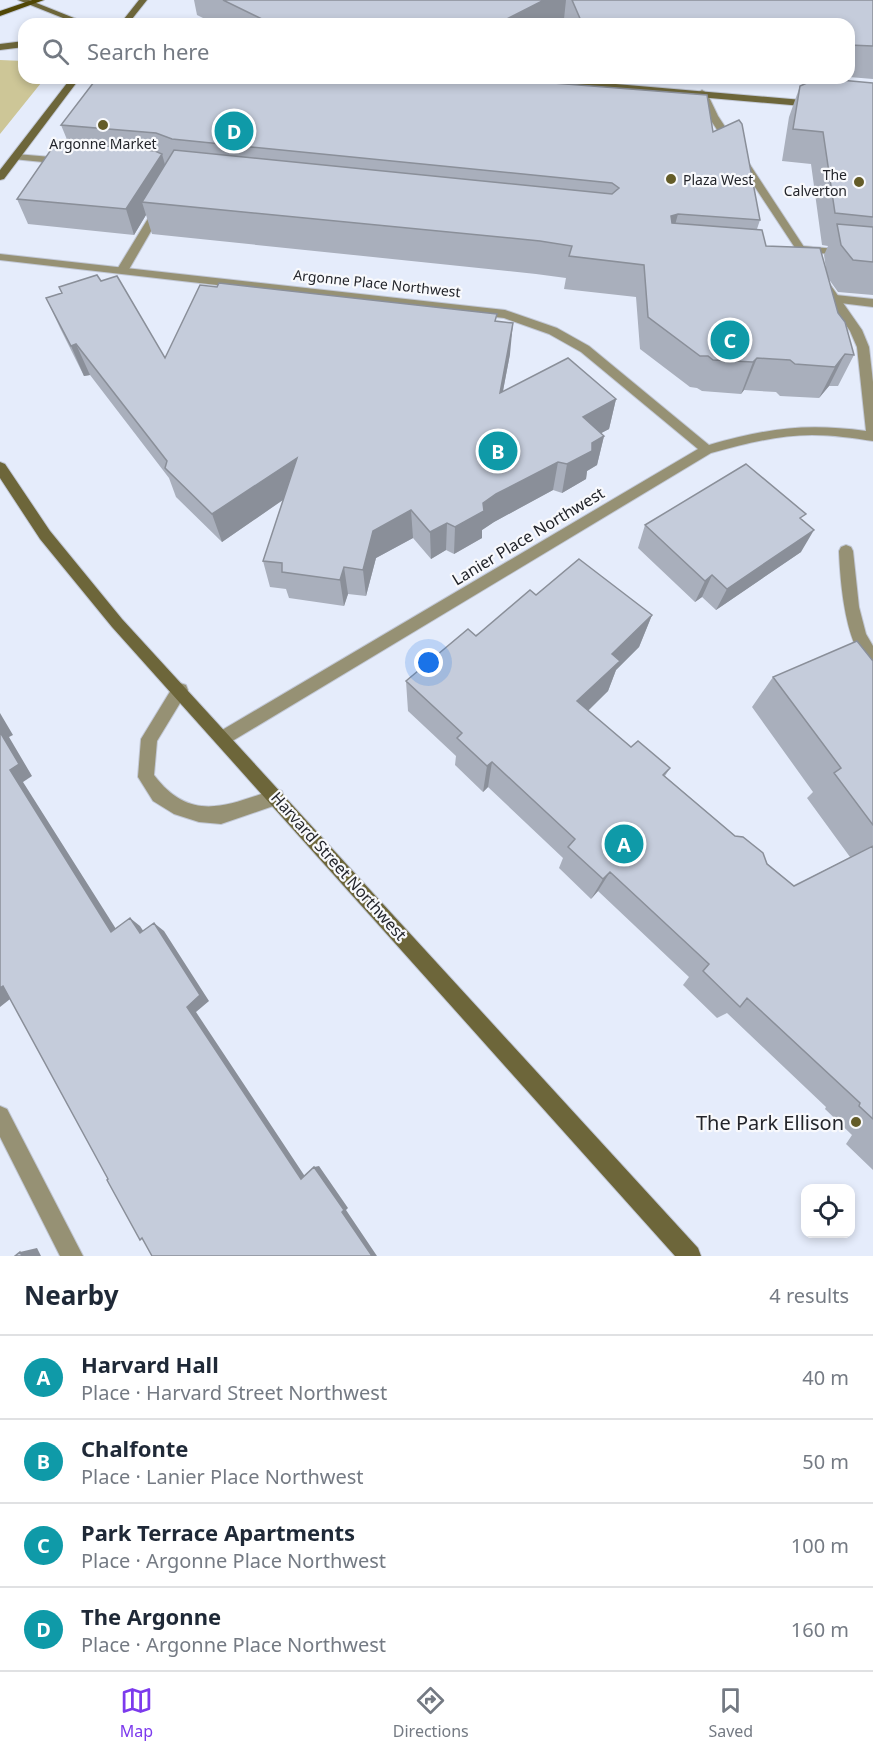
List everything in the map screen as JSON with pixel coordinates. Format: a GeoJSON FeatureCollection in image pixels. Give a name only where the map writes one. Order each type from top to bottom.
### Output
{"type":"FeatureCollection","features":[{"type":"Feature","properties":{"kind":"main road"},"geometry":{"type":"LineString","coordinates":[[0,14],[26,2],[40,0]]}},
{"type":"Feature","properties":{"kind":"street"},"geometry":{"type":"LineString","coordinates":[[129,18],[143,0]]}},
{"type":"Feature","properties":{"kind":"street"},"geometry":{"type":"LineString","coordinates":[[26,2],[69,18]]}},
{"type":"Feature","properties":{"kind":"street"},"geometry":{"type":"LineString","coordinates":[[0,41],[18,43]]}},
{"type":"Feature","properties":{"kind":"street"},"geometry":{"type":"LineString","coordinates":[[0,47],[18,45]]}},
{"type":"Feature","properties":{"kind":"street"},"geometry":{"type":"LineString","coordinates":[[0,177],[71,84]]}},
{"type":"Feature","properties":{"kind":"street"},"geometry":{"type":"LineString","coordinates":[[590,84],[830,105]]}},
{"type":"Feature","properties":{"kind":"street"},"geometry":{"type":"LineString","coordinates":[[702,93],[713,116],[807,261],[856,330],[863,347],[873,436]]}},
{"type":"Feature","properties":{"kind":"street"},"geometry":{"type":"LineString","coordinates":[[16,157],[80,163]]}},
{"type":"Feature","properties":{"kind":"street"},"geometry":{"type":"LineString","coordinates":[[122,271],[166,197]]}},
{"type":"Feature","properties":{"kind":"street"},"geometry":{"type":"LineString","coordinates":[[799,248],[873,255]]}},
{"type":"Feature","properties":{"kind":"street","name":"Argonne Place Northwest"},"geometry":{"type":"LineString","coordinates":[[0,258],[480,310],[530,321],[559,333],[585,349],[707,450]]}},
{"type":"Feature","properties":{"kind":"street"},"geometry":{"type":"LineString","coordinates":[[790,260],[807,261]]}},
{"type":"Feature","properties":{"kind":"street"},"geometry":{"type":"LineString","coordinates":[[836,299],[873,303]]}},
{"type":"Feature","properties":{"kind":"street","name":"Lanier Place Northwest"},"geometry":{"type":"LineString","coordinates":[[223,738],[707,450],[743,439],[786,432],[812,430],[873,436]]}},
{"type":"Feature","properties":{"kind":"street","name":"Harvard Street Northwest"},"geometry":{"type":"LineString","coordinates":[[0,467],[45,535],[117,623],[690,1256]]}},
{"type":"Feature","properties":{"kind":"street"},"geometry":{"type":"LineString","coordinates":[[846,551],[852,613],[867,651],[873,658]]}},
{"type":"Feature","properties":{"kind":"street"},"geometry":{"type":"LineString","coordinates":[[180,690],[149,738],[146,777],[159,795],[174,806],[199,814],[221,816],[276,797]]}},
{"type":"Feature","properties":{"kind":"street"},"geometry":{"type":"LineString","coordinates":[[0,1116],[72,1256]]}},
{"type":"Feature","properties":{"kind":"shaded area"},"geometry":{"type":"Polygon","coordinates":[[[0,60],[18,61],[18,84],[40,84],[0,134],[0,60]]]}},
{"type":"Feature","properties":{"kind":"building"},"geometry":{"type":"Polygon","coordinates":[[[223,0],[544,0],[509,18],[260,18],[223,0]]]}},
{"type":"Feature","properties":{"kind":"building"},"geometry":{"type":"Polygon","coordinates":[[[572,0],[873,0],[873,46],[855,45],[855,18],[580,18],[572,0]]]}},
{"type":"Feature","properties":{"kind":"building"},"geometry":{"type":"Polygon","coordinates":[[[855,81],[873,83],[873,217],[835,213],[823,132],[793,129],[800,86],[804,84],[855,84],[855,81]]]}},
{"type":"Feature","properties":{"kind":"building"},"geometry":{"type":"Polygon","coordinates":[[[92,84],[567,84],[707,95],[713,132],[739,120],[742,124],[760,220],[678,214],[671,216],[672,223],[762,230],[766,246],[820,248],[838,313],[845,322],[854,355],[845,354],[835,367],[795,364],[790,360],[757,358],[753,362],[713,360],[708,356],[700,356],[648,317],[644,265],[569,256],[572,246],[142,202],[174,150],[612,194],[619,188],[612,183],[172,139],[156,133],[61,125],[92,84]]]}},
{"type":"Feature","properties":{"kind":"building"},"geometry":{"type":"Polygon","coordinates":[[[57,141],[155,151],[162,154],[126,209],[17,199],[57,141]]]}},
{"type":"Feature","properties":{"kind":"building"},"geometry":{"type":"Polygon","coordinates":[[[837,224],[873,227],[873,262],[853,260],[841,245],[837,224]]]}},
{"type":"Feature","properties":{"kind":"building"},"geometry":{"type":"Polygon","coordinates":[[[97,275],[101,281],[117,276],[165,358],[200,285],[217,287],[219,283],[497,314],[495,321],[513,323],[500,393],[568,358],[616,399],[583,417],[604,436],[592,443],[592,451],[567,464],[558,462],[496,494],[483,503],[484,511],[455,527],[447,523],[430,532],[411,510],[373,531],[363,570],[344,567],[340,580],[282,572],[282,563],[263,561],[297,458],[212,514],[165,468],[167,461],[76,344],[71,346],[46,298],[62,293],[59,287],[97,275]]]}},
{"type":"Feature","properties":{"kind":"building"},"geometry":{"type":"Polygon","coordinates":[[[746,464],[806,514],[800,518],[814,530],[727,589],[712,575],[705,581],[645,525],[746,464]]]}},
{"type":"Feature","properties":{"kind":"building"},"geometry":{"type":"Polygon","coordinates":[[[579,559],[652,615],[612,654],[620,661],[577,701],[631,747],[638,741],[670,768],[663,775],[735,836],[743,837],[763,853],[767,864],[794,886],[873,846],[873,1119],[859,1106],[860,1103],[747,998],[740,1007],[703,971],[709,964],[610,872],[603,879],[568,847],[575,839],[492,762],[487,766],[457,738],[462,733],[406,681],[468,629],[476,636],[530,590],[536,595],[579,559]]]}},
{"type":"Feature","properties":{"kind":"building"},"geometry":{"type":"Polygon","coordinates":[[[857,641],[873,661],[873,825],[834,773],[841,768],[773,677],[857,641]]]}},
{"type":"Feature","properties":{"kind":"building"},"geometry":{"type":"Polygon","coordinates":[[[0,732],[19,764],[10,770],[111,932],[130,918],[140,933],[154,923],[200,995],[187,1007],[301,1179],[314,1167],[372,1256],[152,1256],[142,1238],[140,1240],[3,986],[0,988],[0,732]]]}},
{"type":"Feature","properties":{"kind":"place","name":"Argonne Market"},"geometry":{"type":"Point","coordinates":[103,125]}},
{"type":"Feature","properties":{"kind":"place","name":"The Argonne"},"geometry":{"type":"Point","coordinates":[234,131]}},
{"type":"Feature","properties":{"kind":"place","name":"Plaza West"},"geometry":{"type":"Point","coordinates":[671,179]}},
{"type":"Feature","properties":{"kind":"place","name":"The Calverton"},"geometry":{"type":"Point","coordinates":[859,182]}},
{"type":"Feature","properties":{"kind":"place","name":"Park Terrace Apartments"},"geometry":{"type":"Point","coordinates":[730,340]}},
{"type":"Feature","properties":{"kind":"place","name":"Chalfonte"},"geometry":{"type":"Point","coordinates":[498,451]}},
{"type":"Feature","properties":{"kind":"place","name":"Harvard Hall"},"geometry":{"type":"Point","coordinates":[624,844]}},
{"type":"Feature","properties":{"kind":"place","name":"The Park Ellison"},"geometry":{"type":"Point","coordinates":[856,1122]}}]}
